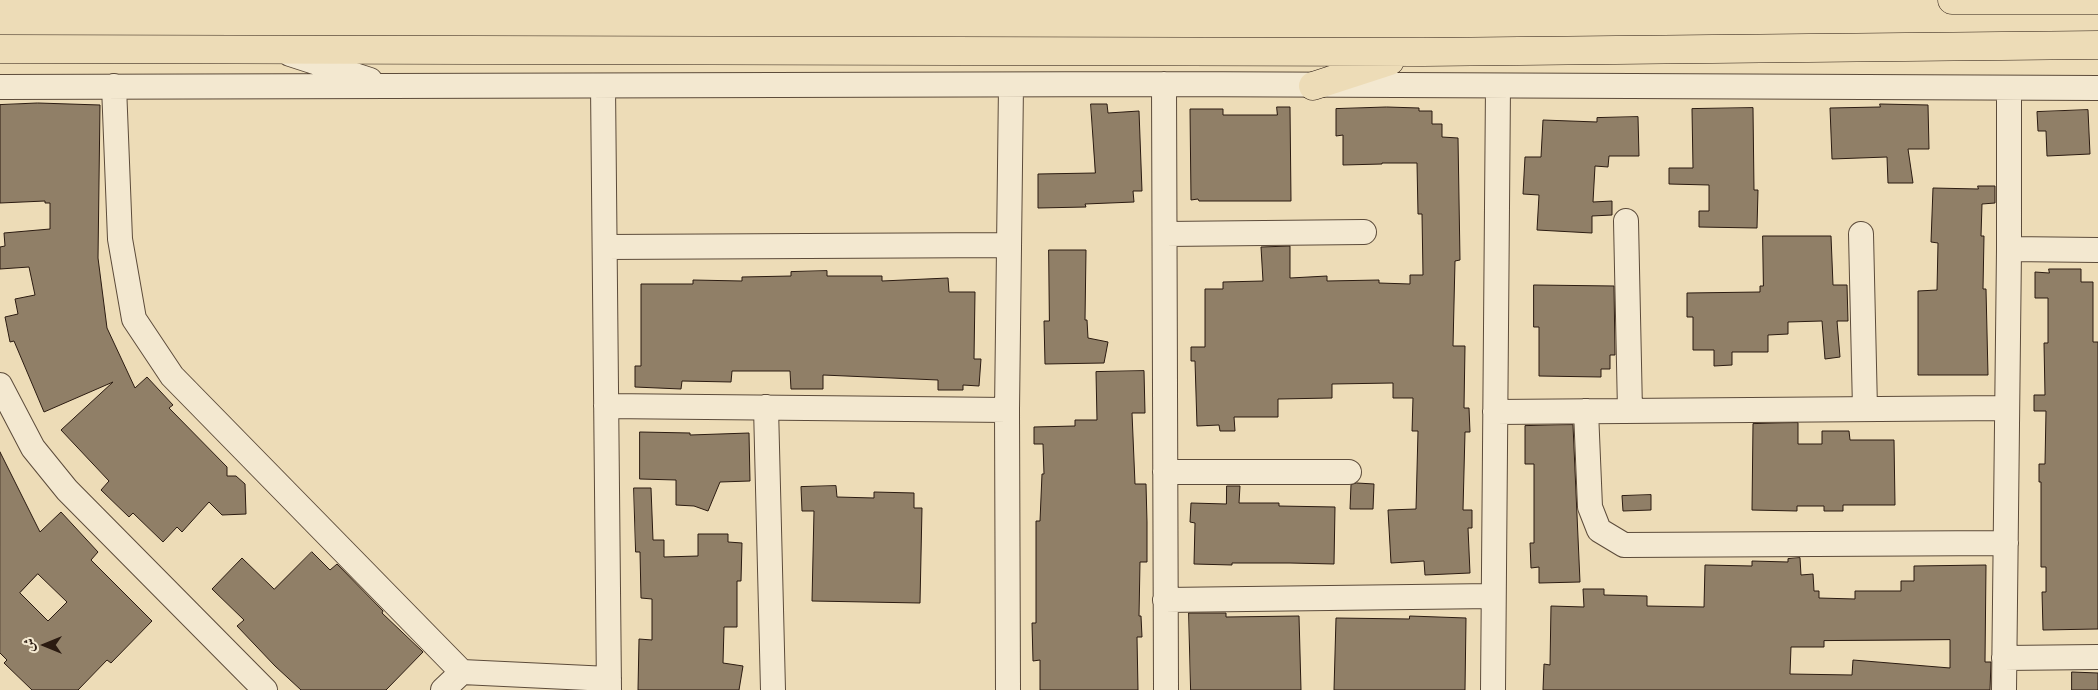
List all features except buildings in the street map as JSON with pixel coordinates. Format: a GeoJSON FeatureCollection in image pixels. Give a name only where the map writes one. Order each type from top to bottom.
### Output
{"type":"FeatureCollection","features":[{"type":"Feature","properties":{"kind":"main road"},"geometry":{"type":"LineString","coordinates":[[1952,0],[2098,0]]}},
{"type":"Feature","properties":{"kind":"main road"},"geometry":{"type":"LineString","coordinates":[[2053,45],[2098,59]]}},
{"type":"Feature","properties":{"kind":"main road"},"geometry":{"type":"LineString","coordinates":[[0,49],[1423,52],[2098,45]]}},
{"type":"Feature","properties":{"kind":"main road"},"geometry":{"type":"LineString","coordinates":[[1313,86],[1360,69],[1423,52]]}},
{"type":"Feature","properties":{"kind":"street"},"geometry":{"type":"LineString","coordinates":[[278,51],[388,86]]}},
{"type":"Feature","properties":{"kind":"street"},"geometry":{"type":"LineString","coordinates":[[1008,690],[1007,410],[1011,84]]}},
{"type":"Feature","properties":{"kind":"street"},"geometry":{"type":"LineString","coordinates":[[1164,84],[1166,690]]}},
{"type":"Feature","properties":{"kind":"street"},"geometry":{"type":"LineString","coordinates":[[0,87],[1164,84],[2098,88]]}},
{"type":"Feature","properties":{"kind":"street"},"geometry":{"type":"LineString","coordinates":[[114,86],[120,239],[134,319],[172,376],[462,672],[609,685],[603,86]]}},
{"type":"Feature","properties":{"kind":"street"},"geometry":{"type":"LineString","coordinates":[[1493,690],[1498,86]]}},
{"type":"Feature","properties":{"kind":"street"},"geometry":{"type":"LineString","coordinates":[[2004,690],[2008,408],[2009,88]]}},
{"type":"Feature","properties":{"kind":"street"},"geometry":{"type":"LineString","coordinates":[[1626,221],[1630,411]]}},
{"type":"Feature","properties":{"kind":"street"},"geometry":{"type":"LineString","coordinates":[[1164,234],[1364,232]]}},
{"type":"Feature","properties":{"kind":"street"},"geometry":{"type":"LineString","coordinates":[[1861,234],[1865,409]]}},
{"type":"Feature","properties":{"kind":"street"},"geometry":{"type":"LineString","coordinates":[[605,247],[1008,245]]}},
{"type":"Feature","properties":{"kind":"street"},"geometry":{"type":"LineString","coordinates":[[2009,249],[2098,250]]}},
{"type":"Feature","properties":{"kind":"street"},"geometry":{"type":"LineString","coordinates":[[0,385],[34,448],[67,490],[264,690]]}},
{"type":"Feature","properties":{"kind":"street"},"geometry":{"type":"LineString","coordinates":[[606,406],[1007,410]]}},
{"type":"Feature","properties":{"kind":"street"},"geometry":{"type":"LineString","coordinates":[[766,407],[773,690]]}},
{"type":"Feature","properties":{"kind":"street"},"geometry":{"type":"LineString","coordinates":[[1495,412],[2008,408]]}},
{"type":"Feature","properties":{"kind":"street"},"geometry":{"type":"LineString","coordinates":[[1586,411],[1590,506],[1599,530],[1624,545],[2006,543]]}},
{"type":"Feature","properties":{"kind":"street"},"geometry":{"type":"LineString","coordinates":[[1165,472],[1349,472]]}},
{"type":"Feature","properties":{"kind":"street"},"geometry":{"type":"LineString","coordinates":[[1165,600],[1494,596]]}},
{"type":"Feature","properties":{"kind":"street"},"geometry":{"type":"LineString","coordinates":[[2004,658],[2098,657]]}},
{"type":"Feature","properties":{"kind":"street"},"geometry":{"type":"LineString","coordinates":[[442,690],[462,672]]}}]}
